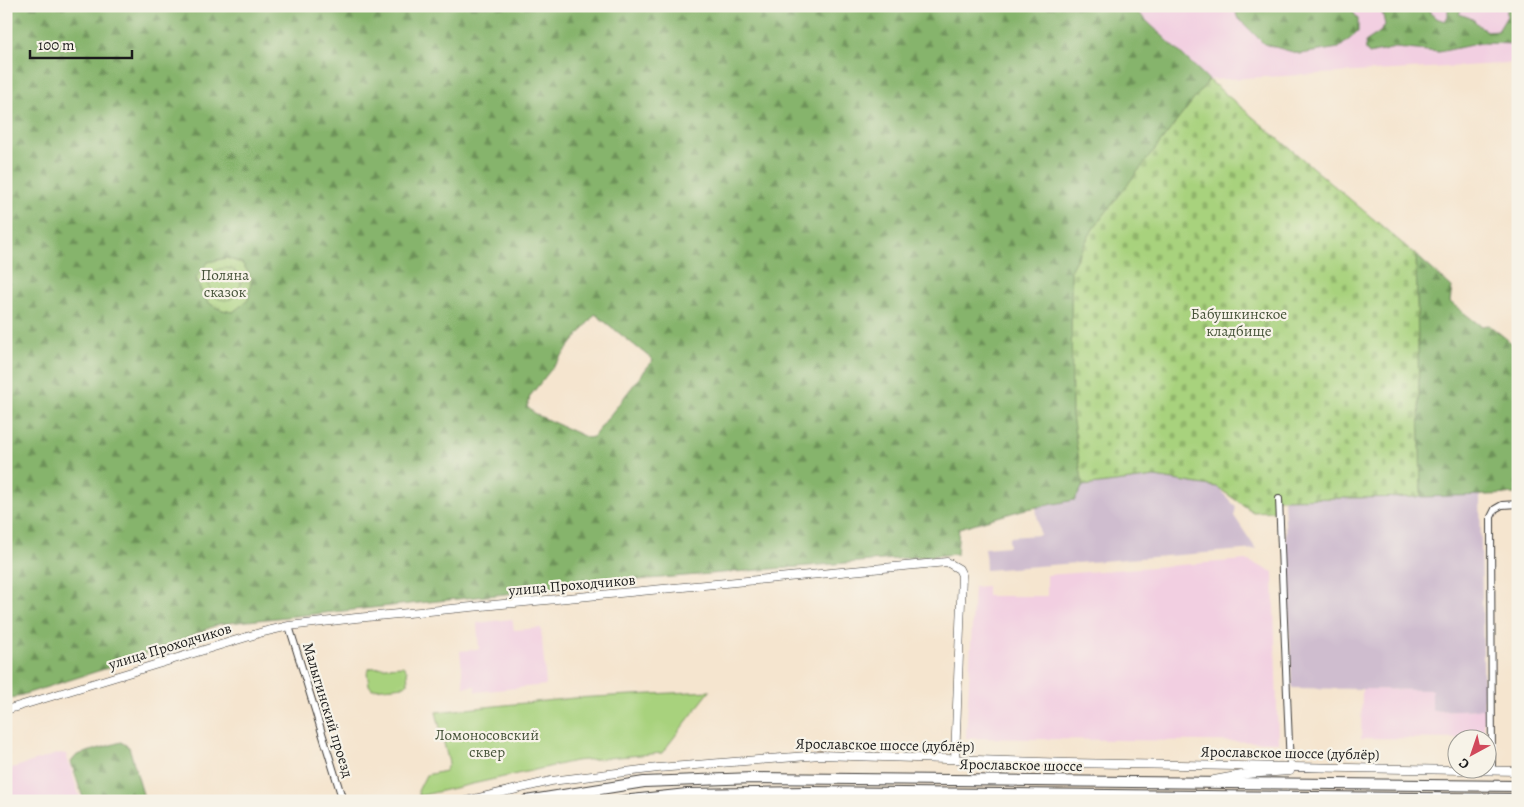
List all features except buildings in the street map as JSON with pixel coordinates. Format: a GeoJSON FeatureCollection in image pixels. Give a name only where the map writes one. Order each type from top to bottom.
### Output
{"type":"FeatureCollection","features":[{"type":"Feature","properties":{"kind":"main road","name":"Ярославское шоссе"},"geometry":{"type":"LineString","coordinates":[[526,801],[644,782],[754,778],[1518,786]]}},
{"type":"Feature","properties":{"kind":"main road","name":"Ярославское шоссе"},"geometry":{"type":"LineString","coordinates":[[622,801],[688,794],[808,792],[1518,799]]}},
{"type":"Feature","properties":{"kind":"street"},"geometry":{"type":"LineString","coordinates":[[1279,499],[1290,767]]}},
{"type":"Feature","properties":{"kind":"street"},"geometry":{"type":"LineString","coordinates":[[1492,730],[1491,517],[1495,509],[1502,505],[1518,504]]}},
{"type":"Feature","properties":{"kind":"street","name":"улица Проходчиков"},"geometry":{"type":"LineString","coordinates":[[6,710],[221,644],[289,626],[947,562],[959,569],[962,575],[955,758]]}},
{"type":"Feature","properties":{"kind":"street","name":"Малыгинский проезд"},"geometry":{"type":"LineString","coordinates":[[289,626],[343,801]]}},
{"type":"Feature","properties":{"kind":"street","name":"Ярославское шоссе (дублёр)"},"geometry":{"type":"LineString","coordinates":[[466,801],[551,781],[741,760],[820,755],[1446,769]]}},
{"type":"Feature","properties":{"kind":"street"},"geometry":{"type":"LineString","coordinates":[[1197,782],[1247,774],[1289,772],[1312,767]]}},
{"type":"Feature","properties":{"kind":"street","name":"Ярославское шоссе (дублёр)"},"geometry":{"type":"LineString","coordinates":[[1496,770],[1518,771]]}},
{"type":"Feature","properties":{"kind":"street"},"geometry":{"type":"LineString","coordinates":[[808,792],[858,801]]}},
{"type":"Feature","properties":{"kind":"street"},"geometry":{"type":"LineString","coordinates":[[1264,801],[1293,796]]}},
{"type":"Feature","properties":{"kind":"shaded area"},"geometry":{"type":"Polygon","coordinates":[[[1131,6],[1518,6],[1518,63],[1209,80],[1131,6]]]}},
{"type":"Feature","properties":{"kind":"shaded area"},"geometry":{"type":"Polygon","coordinates":[[[1155,477],[1217,487],[1236,507],[1234,516],[1256,549],[986,570],[985,548],[1009,546],[1009,537],[1040,535],[1036,507],[1075,500],[1083,486],[1155,477]]]}},
{"type":"Feature","properties":{"kind":"shaded area"},"geometry":{"type":"Polygon","coordinates":[[[1480,495],[1484,709],[1432,711],[1432,690],[1292,688],[1284,499],[1480,495]]]}},
{"type":"Feature","properties":{"kind":"shaded area"},"geometry":{"type":"Polygon","coordinates":[[[1246,560],[1273,572],[1278,742],[966,738],[974,587],[987,586],[987,596],[1047,596],[1047,575],[1246,560]]]}},
{"type":"Feature","properties":{"kind":"shaded area"},"geometry":{"type":"Polygon","coordinates":[[[512,619],[514,630],[541,628],[546,685],[476,692],[475,686],[464,687],[460,651],[479,649],[477,623],[512,619]]]}},
{"type":"Feature","properties":{"kind":"shaded area"},"geometry":{"type":"Polygon","coordinates":[[[1362,689],[1432,690],[1433,711],[1484,709],[1484,730],[1446,730],[1446,739],[1361,738],[1362,689]]]}},
{"type":"Feature","properties":{"kind":"shaded area"},"geometry":{"type":"Polygon","coordinates":[[[60,753],[66,754],[81,801],[6,801],[6,770],[60,753]]]}},
{"type":"Feature","properties":{"kind":"green space"},"geometry":{"type":"Polygon","coordinates":[[[6,6],[1131,6],[1209,80],[1093,229],[1071,269],[1072,415],[1083,486],[1075,500],[1022,510],[959,528],[957,554],[648,579],[219,624],[130,661],[6,700],[6,6]],[[226,258],[208,262],[196,278],[201,292],[208,302],[225,311],[233,312],[248,300],[252,278],[242,263],[226,258]],[[595,314],[530,396],[527,407],[537,415],[588,438],[593,437],[653,360],[595,314]]]}},
{"type":"Feature","properties":{"kind":"green space"},"geometry":{"type":"Polygon","coordinates":[[[1235,6],[1349,6],[1358,19],[1358,32],[1339,48],[1300,54],[1264,44],[1237,17],[1235,6]]]}},
{"type":"Feature","properties":{"kind":"green space"},"geometry":{"type":"Polygon","coordinates":[[[1381,6],[1429,6],[1430,13],[1436,18],[1445,21],[1448,16],[1448,6],[1463,6],[1459,14],[1474,20],[1484,30],[1498,31],[1507,16],[1507,6],[1518,6],[1518,44],[1481,43],[1439,52],[1395,48],[1369,54],[1366,50],[1365,42],[1380,32],[1385,25],[1381,6]]]}},
{"type":"Feature","properties":{"kind":"green space","name":"Бабушкинское кладбище"},"geometry":{"type":"Polygon","coordinates":[[[1209,80],[1416,255],[1421,497],[1275,499],[1274,511],[1253,512],[1217,487],[1155,477],[1083,486],[1072,415],[1071,269],[1093,229],[1209,80]]]}},
{"type":"Feature","properties":{"kind":"green space"},"geometry":{"type":"Polygon","coordinates":[[[1416,255],[1452,287],[1450,302],[1481,326],[1489,325],[1518,348],[1518,494],[1421,497],[1416,255]]]}},
{"type":"Feature","properties":{"kind":"green space"},"geometry":{"type":"Polygon","coordinates":[[[226,258],[242,263],[252,278],[249,300],[233,312],[225,311],[208,302],[201,291],[196,277],[208,262],[226,258]]]}},
{"type":"Feature","properties":{"kind":"green space","name":"Поляна сказок"},"geometry":{"type":"Polygon","coordinates":[[[225,268],[231,269],[236,273],[240,278],[240,290],[236,295],[231,299],[225,300],[219,299],[214,295],[210,290],[209,284],[210,278],[214,273],[219,269],[225,268]]]}},
{"type":"Feature","properties":{"kind":"green space"},"geometry":{"type":"Polygon","coordinates":[[[403,666],[407,670],[408,683],[405,686],[372,689],[369,685],[367,672],[370,668],[403,666]]]}},
{"type":"Feature","properties":{"kind":"green space","name":"Ломоносовский сквер"},"geometry":{"type":"Polygon","coordinates":[[[710,691],[662,753],[575,761],[419,796],[418,791],[426,775],[445,771],[449,763],[436,712],[574,698],[710,691]]]}},
{"type":"Feature","properties":{"kind":"green space"},"geometry":{"type":"Polygon","coordinates":[[[121,742],[129,747],[145,801],[84,801],[71,762],[77,755],[121,742]]]}}]}
